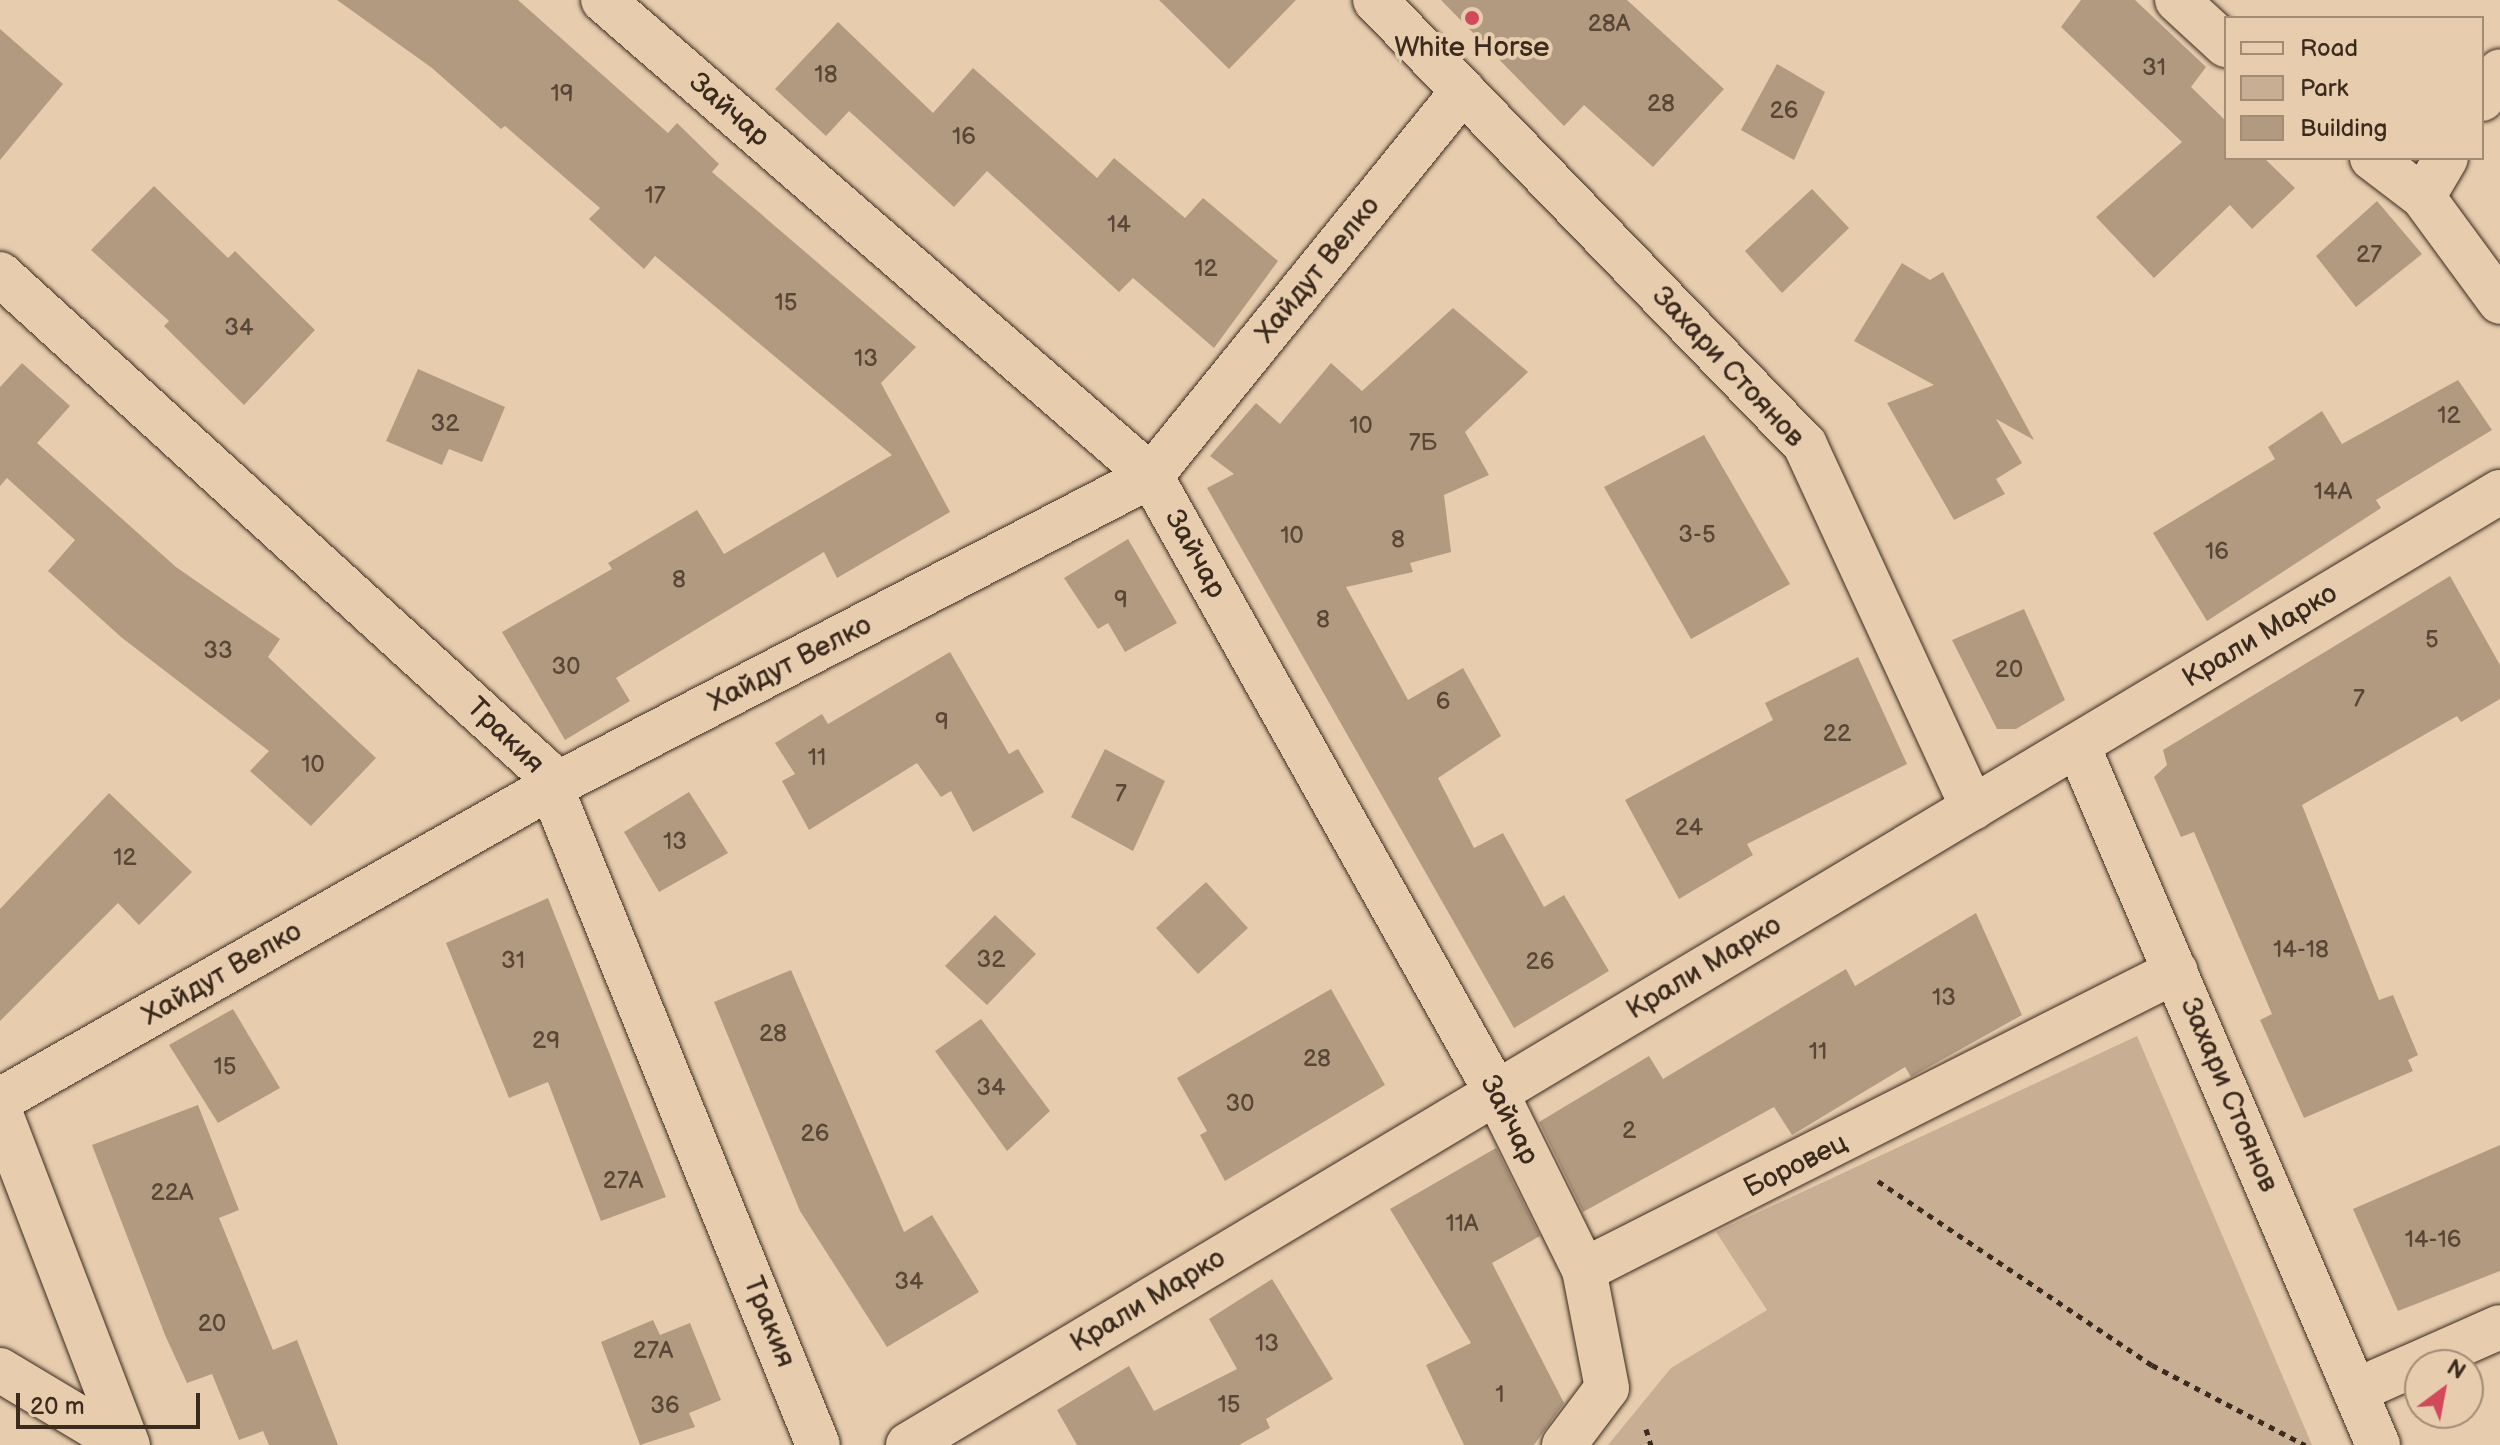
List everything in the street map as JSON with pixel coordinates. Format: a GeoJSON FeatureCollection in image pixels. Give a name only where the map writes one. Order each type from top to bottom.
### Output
{"type":"FeatureCollection","features":[{"type":"Feature","properties":{"kind":"street","name":"Зайчар"},"geometry":{"type":"LineString","coordinates":[[603,0],[1151,476],[1496,1092],[1584,1270]]}},
{"type":"Feature","properties":{"kind":"street","name":"Захари Стоянов"},"geometry":{"type":"LineString","coordinates":[[1375,0],[1805,445],[1973,808]]}},
{"type":"Feature","properties":{"kind":"street"},"geometry":{"type":"LineString","coordinates":[[2177,0],[2224,43]]}},
{"type":"Feature","properties":{"kind":"street"},"geometry":{"type":"LineString","coordinates":[[2484,96],[2500,71]]}},
{"type":"Feature","properties":{"kind":"street","name":"Хайдут Велко"},"geometry":{"type":"LineString","coordinates":[[0,1100],[553,786],[1151,476],[1463,91]]}},
{"type":"Feature","properties":{"kind":"street"},"geometry":{"type":"LineString","coordinates":[[2375,160],[2423,197],[2500,302]]}},
{"type":"Feature","properties":{"kind":"street"},"geometry":{"type":"LineString","coordinates":[[2423,197],[2445,160]]}},
{"type":"Feature","properties":{"kind":"street","name":"Тракия"},"geometry":{"type":"LineString","coordinates":[[0,274],[544,770],[818,1445]]}},
{"type":"Feature","properties":{"kind":"street","name":"Крали Марко"},"geometry":{"type":"LineString","coordinates":[[908,1445],[2500,492]]}},
{"type":"Feature","properties":{"kind":"street","name":"Захари Стоянов"},"geometry":{"type":"LineString","coordinates":[[2078,746],[2378,1445]]}},
{"type":"Feature","properties":{"kind":"street","name":"Боровец"},"geometry":{"type":"LineString","coordinates":[[1584,1270],[1843,1143],[2176,971]]}},
{"type":"Feature","properties":{"kind":"street"},"geometry":{"type":"LineString","coordinates":[[0,1112],[126,1445]]}},
{"type":"Feature","properties":{"kind":"street"},"geometry":{"type":"LineString","coordinates":[[1564,1445],[1607,1388],[1584,1270]]}},
{"type":"Feature","properties":{"kind":"street"},"geometry":{"type":"LineString","coordinates":[[2355,1391],[2500,1327]]}},
{"type":"Feature","properties":{"kind":"street"},"geometry":{"type":"LineString","coordinates":[[0,1370],[126,1445]]}},
{"type":"Feature","properties":{"kind":"path"},"geometry":{"type":"LineString","coordinates":[[1843,1143],[1856,1167],[2152,1365],[2305,1445]]}},
{"type":"Feature","properties":{"kind":"green space"},"geometry":{"type":"Polygon","coordinates":[[[2137,1036],[2312,1445],[1608,1445],[1671,1368],[1767,1310],[1716,1232],[2137,1036]]]}},
{"type":"Feature","properties":{"kind":"building"},"geometry":{"type":"Polygon","coordinates":[[[337,0],[518,0],[668,133],[677,123],[719,164],[712,172],[916,347],[881,383],[950,512],[837,578],[824,552],[616,678],[630,701],[565,740],[502,632],[612,569],[608,563],[697,510],[724,554],[892,455],[655,256],[644,269],[589,219],[600,208],[505,126],[501,129],[432,68],[337,0]]]}},
{"type":"Feature","properties":{"kind":"building"},"geometry":{"type":"Polygon","coordinates":[[[1159,0],[1296,0],[1229,69],[1159,0]]]}},
{"type":"Feature","properties":{"kind":"building"},"geometry":{"type":"Polygon","coordinates":[[[1441,0],[1627,0],[1724,89],[1653,167],[1584,105],[1564,126],[1441,0]]]}},
{"type":"Feature","properties":{"kind":"building"},"geometry":{"type":"Polygon","coordinates":[[[2081,0],[2135,0],[2206,67],[2191,87],[2224,119],[2224,160],[2266,160],[2295,188],[2252,229],[2230,205],[2154,278],[2096,217],[2182,142],[2061,27],[2081,0]]]}},
{"type":"Feature","properties":{"kind":"building"},"geometry":{"type":"Polygon","coordinates":[[[838,22],[933,113],[973,68],[1097,178],[1114,158],[1185,218],[1203,198],[1278,261],[1214,348],[1133,278],[1119,292],[987,171],[954,207],[849,111],[826,136],[775,89],[838,22]]]}},
{"type":"Feature","properties":{"kind":"building"},"geometry":{"type":"Polygon","coordinates":[[[0,29],[63,84],[0,160],[0,29]]]}},
{"type":"Feature","properties":{"kind":"building"},"geometry":{"type":"Polygon","coordinates":[[[1777,64],[1825,92],[1794,160],[1741,130],[1777,64]]]}},
{"type":"Feature","properties":{"kind":"building"},"geometry":{"type":"Polygon","coordinates":[[[154,186],[228,258],[235,251],[315,330],[244,405],[164,326],[169,321],[91,250],[154,186]]]}},
{"type":"Feature","properties":{"kind":"building"},"geometry":{"type":"Polygon","coordinates":[[[1812,189],[1849,228],[1782,293],[1745,251],[1812,189]]]}},
{"type":"Feature","properties":{"kind":"building"},"geometry":{"type":"Polygon","coordinates":[[[2377,201],[2422,254],[2356,307],[2316,256],[2377,201]]]}},
{"type":"Feature","properties":{"kind":"building"},"geometry":{"type":"Polygon","coordinates":[[[1902,263],[1930,280],[1943,272],[2034,440],[1996,419],[2022,463],[1996,479],[2005,494],[1954,520],[1887,403],[1934,385],[1854,341],[1902,263]]]}},
{"type":"Feature","properties":{"kind":"building"},"geometry":{"type":"Polygon","coordinates":[[[1453,308],[1528,372],[1465,432],[1489,475],[1444,495],[1451,552],[1410,563],[1413,572],[1346,587],[1408,700],[1463,668],[1501,736],[1438,778],[1474,848],[1503,833],[1544,907],[1564,895],[1609,971],[1514,1028],[1207,488],[1234,474],[1210,456],[1256,403],[1280,424],[1331,363],[1362,391],[1453,308]]]}},
{"type":"Feature","properties":{"kind":"building"},"geometry":{"type":"Polygon","coordinates":[[[22,363],[70,406],[37,443],[176,567],[280,639],[268,657],[376,758],[311,826],[250,771],[269,751],[121,637],[48,571],[75,540],[7,478],[0,486],[0,387],[22,363]]]}},
{"type":"Feature","properties":{"kind":"building"},"geometry":{"type":"Polygon","coordinates":[[[418,369],[505,407],[482,462],[449,449],[442,465],[386,441],[418,369]]]}},
{"type":"Feature","properties":{"kind":"building"},"geometry":{"type":"Polygon","coordinates":[[[2458,380],[2492,430],[2376,500],[2381,508],[2207,621],[2153,533],[2275,459],[2268,447],[2322,411],[2342,444],[2458,380]]]}},
{"type":"Feature","properties":{"kind":"building"},"geometry":{"type":"Polygon","coordinates":[[[1704,435],[1790,584],[1691,639],[1604,487],[1704,435]]]}},
{"type":"Feature","properties":{"kind":"building"},"geometry":{"type":"Polygon","coordinates":[[[1128,539],[1177,623],[1125,652],[1108,623],[1098,629],[1064,578],[1128,539]]]}},
{"type":"Feature","properties":{"kind":"building"},"geometry":{"type":"Polygon","coordinates":[[[2450,576],[2500,665],[2500,699],[2461,722],[2457,716],[2302,805],[2379,1000],[2393,995],[2418,1055],[2408,1060],[2413,1071],[2304,1118],[2260,1020],[2272,1014],[2194,832],[2181,837],[2154,777],[2167,765],[2163,750],[2450,576]]]}},
{"type":"Feature","properties":{"kind":"building"},"geometry":{"type":"Polygon","coordinates":[[[2024,609],[2065,700],[2016,729],[1997,729],[1952,640],[2024,609]]]}},
{"type":"Feature","properties":{"kind":"building"},"geometry":{"type":"Polygon","coordinates":[[[950,652],[1009,754],[1018,749],[1044,792],[973,832],[951,791],[941,797],[917,763],[809,830],[782,781],[795,774],[775,743],[822,714],[828,724],[950,652]]]}},
{"type":"Feature","properties":{"kind":"building"},"geometry":{"type":"Polygon","coordinates":[[[1858,657],[1907,764],[1747,844],[1753,855],[1679,899],[1625,800],[1773,720],[1765,703],[1858,657]]]}},
{"type":"Feature","properties":{"kind":"building"},"geometry":{"type":"Polygon","coordinates":[[[1105,749],[1165,781],[1133,851],[1071,817],[1105,749]]]}},
{"type":"Feature","properties":{"kind":"building"},"geometry":{"type":"Polygon","coordinates":[[[689,792],[728,853],[659,892],[624,832],[689,792]]]}},
{"type":"Feature","properties":{"kind":"building"},"geometry":{"type":"Polygon","coordinates":[[[109,793],[192,872],[139,925],[118,903],[0,1021],[0,909],[109,793]]]}},
{"type":"Feature","properties":{"kind":"building"},"geometry":{"type":"Polygon","coordinates":[[[1206,882],[1248,928],[1198,974],[1156,928],[1206,882]]]}},
{"type":"Feature","properties":{"kind":"building"},"geometry":{"type":"Polygon","coordinates":[[[548,898],[666,1197],[601,1221],[548,1082],[509,1098],[446,943],[548,898]]]}},
{"type":"Feature","properties":{"kind":"building"},"geometry":{"type":"Polygon","coordinates":[[[1976,913],[2022,1015],[1911,1077],[1905,1067],[1792,1135],[1774,1107],[1583,1212],[1539,1122],[1649,1056],[1663,1079],[1846,969],[1855,986],[1976,913]]]}},
{"type":"Feature","properties":{"kind":"building"},"geometry":{"type":"Polygon","coordinates":[[[995,915],[1036,954],[987,1005],[945,966],[995,915]]]}},
{"type":"Feature","properties":{"kind":"building"},"geometry":{"type":"Polygon","coordinates":[[[791,970],[904,1232],[932,1215],[979,1292],[887,1347],[800,1211],[714,1002],[791,970]]]}},
{"type":"Feature","properties":{"kind":"building"},"geometry":{"type":"Polygon","coordinates":[[[1331,989],[1385,1085],[1225,1181],[1200,1135],[1207,1131],[1177,1078],[1331,989]]]}},
{"type":"Feature","properties":{"kind":"building"},"geometry":{"type":"Polygon","coordinates":[[[233,1009],[280,1088],[218,1123],[169,1045],[233,1009]]]}},
{"type":"Feature","properties":{"kind":"building"},"geometry":{"type":"Polygon","coordinates":[[[981,1019],[1050,1111],[1007,1151],[935,1051],[981,1019]]]}},
{"type":"Feature","properties":{"kind":"building"},"geometry":{"type":"Polygon","coordinates":[[[198,1105],[239,1210],[219,1218],[273,1350],[297,1340],[338,1445],[269,1445],[263,1431],[239,1440],[212,1374],[187,1383],[165,1335],[92,1145],[198,1105]]]}},
{"type":"Feature","properties":{"kind":"building"},"geometry":{"type":"Polygon","coordinates":[[[2500,1145],[2500,1271],[2398,1311],[2353,1209],[2500,1145]]]}},
{"type":"Feature","properties":{"kind":"building"},"geometry":{"type":"Polygon","coordinates":[[[1496,1148],[1540,1236],[1492,1263],[1564,1403],[1534,1445],[1464,1445],[1426,1365],[1471,1343],[1390,1209],[1496,1148]]]}},
{"type":"Feature","properties":{"kind":"building"},"geometry":{"type":"Polygon","coordinates":[[[1272,1279],[1333,1379],[1266,1419],[1270,1428],[1239,1445],[1077,1445],[1057,1410],[1129,1366],[1154,1411],[1237,1369],[1209,1319],[1272,1279]]]}},
{"type":"Feature","properties":{"kind":"building"},"geometry":{"type":"Polygon","coordinates":[[[653,1320],[660,1335],[690,1323],[721,1400],[689,1413],[695,1427],[640,1445],[601,1342],[653,1320]]]}},
{"type":"Feature","properties":{"kind":"place","name":"White Horse"},"geometry":{"type":"Point","coordinates":[1472,18]}}]}
